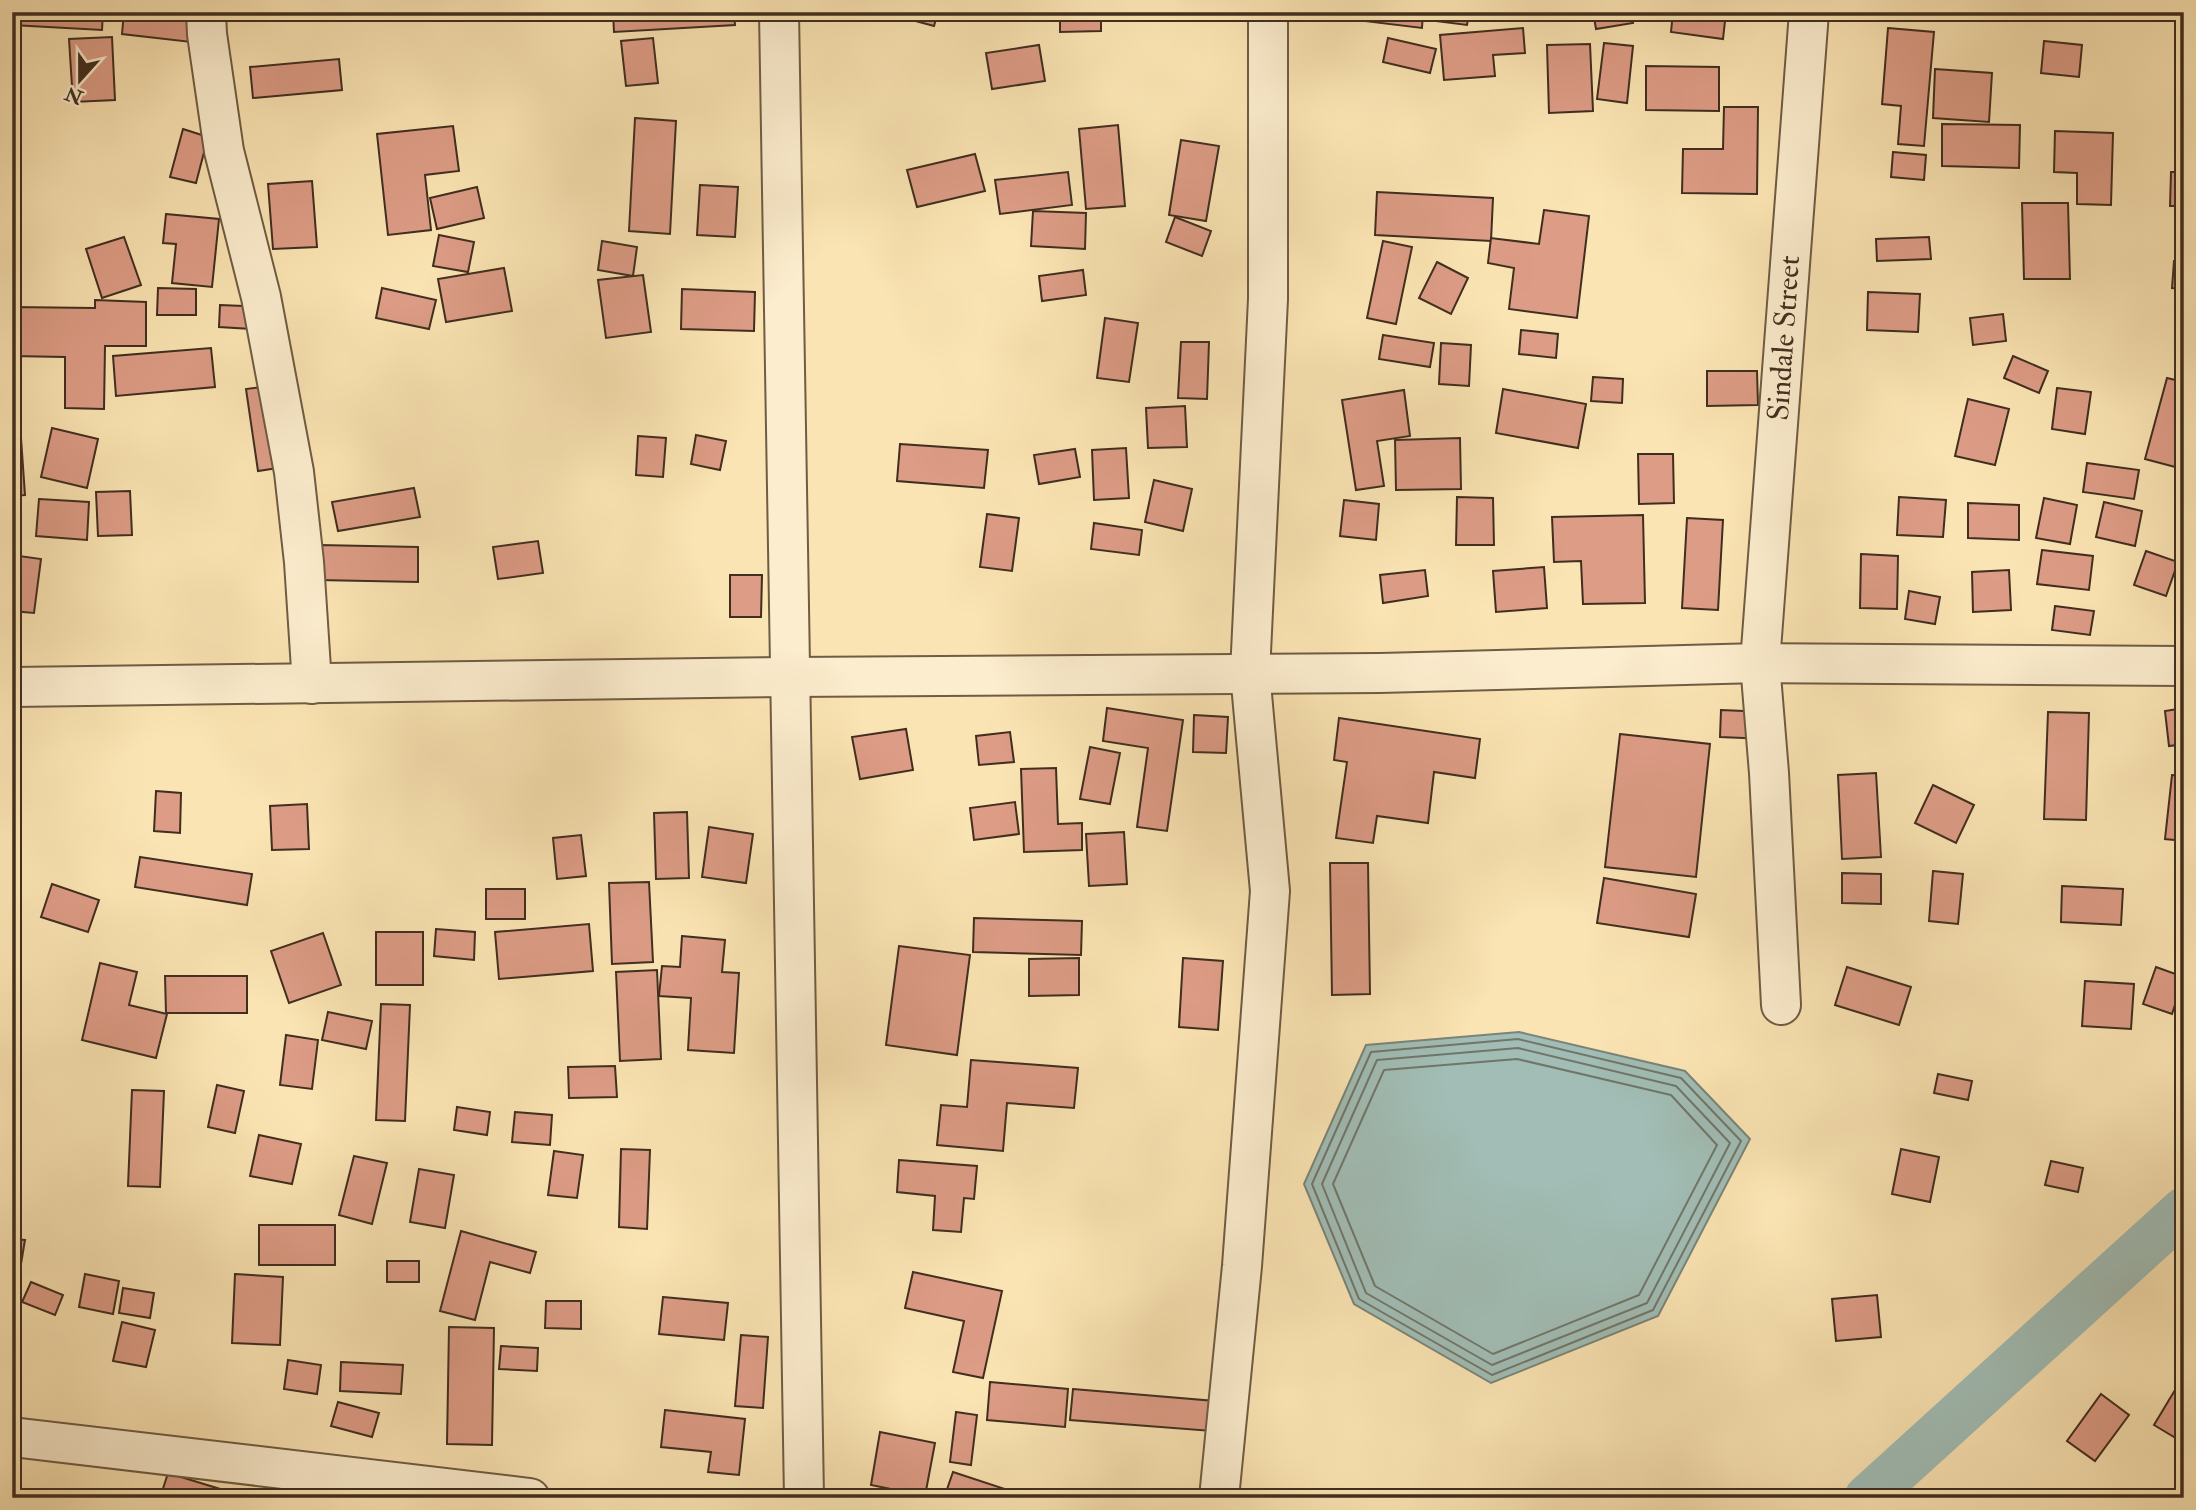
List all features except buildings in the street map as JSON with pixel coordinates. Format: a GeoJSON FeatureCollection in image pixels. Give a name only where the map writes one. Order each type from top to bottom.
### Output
{"type":"FeatureCollection","features":[{"type":"Feature","properties":{"kind":"street"},"geometry":{"type":"LineString","coordinates":[[206,12],[206,34],[224,151],[261,297],[294,472],[304,562],[312,684]]}},
{"type":"Feature","properties":{"kind":"street"},"geometry":{"type":"LineString","coordinates":[[779,12],[804,1498]]}},
{"type":"Feature","properties":{"kind":"street"},"geometry":{"type":"LineString","coordinates":[[1219,1498],[1242,1266],[1270,891],[1250,673],[1268,299],[1268,12]]}},
{"type":"Feature","properties":{"kind":"street","name":"Sindale Street"},"geometry":{"type":"LineString","coordinates":[[1781,1005],[1769,774],[1760,663],[1809,12]]}},
{"type":"Feature","properties":{"kind":"street"},"geometry":{"type":"LineString","coordinates":[[12,687],[1380,673],[1760,663],[2184,666]]}},
{"type":"Feature","properties":{"kind":"street"},"geometry":{"type":"LineString","coordinates":[[12,1437],[530,1498]]}},
{"type":"Feature","properties":{"kind":"water"},"geometry":{"type":"Polygon","coordinates":[[[1519,1032],[1685,1071],[1750,1139],[1658,1316],[1491,1383],[1354,1304],[1304,1184],[1366,1045],[1519,1032]]]}},
{"type":"Feature","properties":{"kind":"waterway"},"geometry":{"type":"LineString","coordinates":[[1867,1498],[2184,1210]]}}]}
